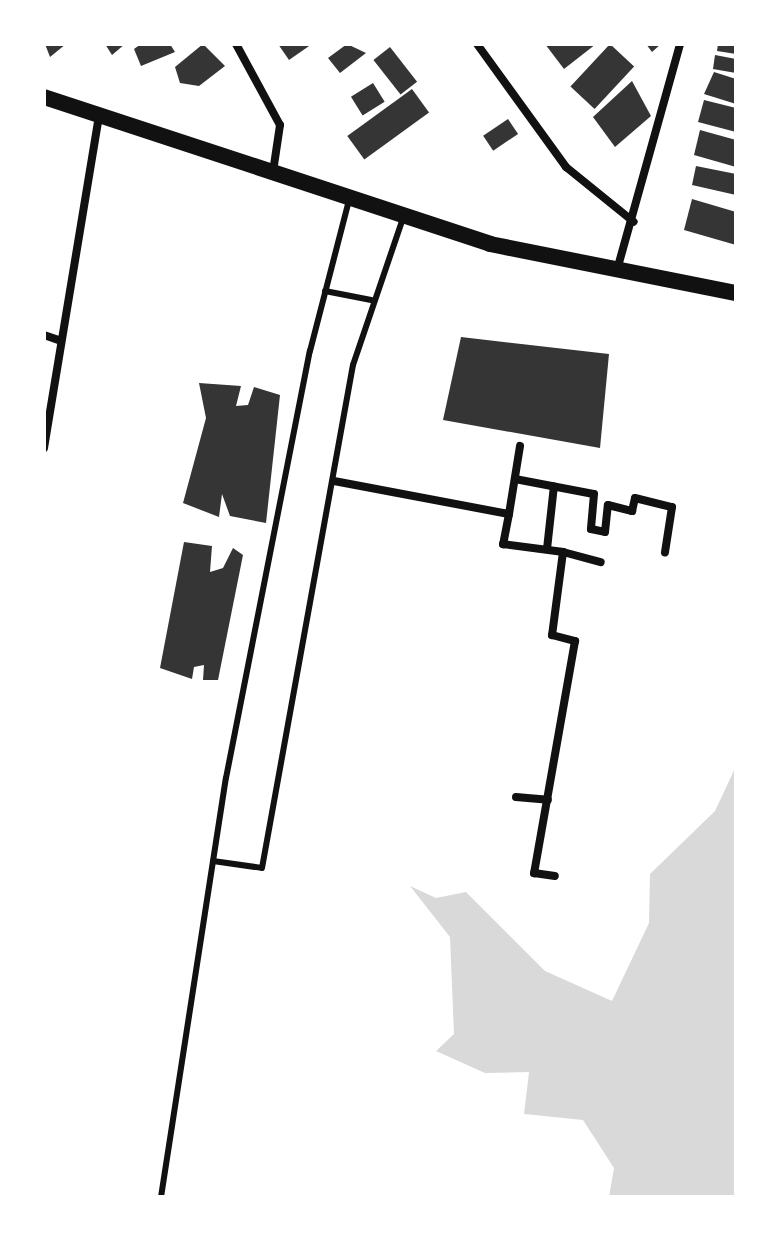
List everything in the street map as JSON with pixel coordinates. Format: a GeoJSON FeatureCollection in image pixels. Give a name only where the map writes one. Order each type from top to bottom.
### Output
{"type":"FeatureCollection","features":[{"type":"Feature","properties":{"kind":"main road"},"geometry":{"type":"LineString","coordinates":[[44,97],[403,217],[616,272],[728,292]]}},
{"type":"Feature","properties":{"kind":"street"},"geometry":{"type":"LineString","coordinates":[[236,44],[280,125],[273,172]]}},
{"type":"Feature","properties":{"kind":"street"},"geometry":{"type":"LineString","coordinates":[[477,44],[566,167],[634,222]]}},
{"type":"Feature","properties":{"kind":"street"},"geometry":{"type":"LineString","coordinates":[[616,272],[634,222],[680,44]]}},
{"type":"Feature","properties":{"kind":"street"},"geometry":{"type":"LineString","coordinates":[[44,448],[99,117]]}},
{"type":"Feature","properties":{"kind":"street"},"geometry":{"type":"LineString","coordinates":[[44,335],[61,341]]}},
{"type":"Feature","properties":{"kind":"street"},"geometry":{"type":"LineString","coordinates":[[520,446],[503,544],[547,549],[601,562]]}},
{"type":"Feature","properties":{"kind":"street"},"geometry":{"type":"LineString","coordinates":[[515,479],[594,494],[591,529],[605,532],[608,505],[632,511],[635,498],[672,507],[665,552]]}},
{"type":"Feature","properties":{"kind":"street"},"geometry":{"type":"LineString","coordinates":[[334,481],[509,514]]}},
{"type":"Feature","properties":{"kind":"street"},"geometry":{"type":"LineString","coordinates":[[547,549],[554,486]]}},
{"type":"Feature","properties":{"kind":"street"},"geometry":{"type":"LineString","coordinates":[[555,876],[534,873],[575,641],[552,635],[563,552]]}},
{"type":"Feature","properties":{"kind":"street"},"geometry":{"type":"LineString","coordinates":[[516,797],[548,800]]}},
{"type":"Feature","properties":{"kind":"lane"},"geometry":{"type":"LineString","coordinates":[[161,1197],[213,861],[325,291],[349,200]]}},
{"type":"Feature","properties":{"kind":"lane"},"geometry":{"type":"LineString","coordinates":[[213,861],[262,868],[371,300],[403,217]]}},
{"type":"Feature","properties":{"kind":"lane"},"geometry":{"type":"LineString","coordinates":[[325,291],[371,300]]}},
{"type":"Feature","properties":{"kind":"shaded area"},"geometry":{"type":"Polygon","coordinates":[[[736,766],[736,1197],[609,1197],[614,1168],[583,1120],[524,1114],[529,1072],[485,1073],[436,1051],[454,1034],[450,937],[410,886],[436,898],[466,892],[545,971],[612,1001],[649,923],[650,874],[715,811],[736,766]]]}},
{"type":"Feature","properties":{"kind":"building"},"geometry":{"type":"Polygon","coordinates":[[[45,44],[66,44],[50,57],[45,44]]]}},
{"type":"Feature","properties":{"kind":"building"},"geometry":{"type":"Polygon","coordinates":[[[105,44],[125,44],[112,55],[105,44]]]}},
{"type":"Feature","properties":{"kind":"building"},"geometry":{"type":"Polygon","coordinates":[[[141,44],[170,44],[175,52],[141,66],[134,49],[141,44]]]}},
{"type":"Feature","properties":{"kind":"building"},"geometry":{"type":"Polygon","coordinates":[[[203,44],[225,66],[199,86],[180,83],[175,67],[203,44]]]}},
{"type":"Feature","properties":{"kind":"building"},"geometry":{"type":"Polygon","coordinates":[[[278,44],[312,44],[289,60],[278,44]]]}},
{"type":"Feature","properties":{"kind":"building"},"geometry":{"type":"Polygon","coordinates":[[[347,44],[366,53],[340,73],[328,58],[347,44]]]}},
{"type":"Feature","properties":{"kind":"building"},"geometry":{"type":"Polygon","coordinates":[[[545,44],[596,44],[564,69],[545,44]]]}},
{"type":"Feature","properties":{"kind":"building"},"geometry":{"type":"Polygon","coordinates":[[[610,44],[634,67],[595,109],[570,86],[610,44]]]}},
{"type":"Feature","properties":{"kind":"building"},"geometry":{"type":"Polygon","coordinates":[[[646,44],[661,44],[652,52],[646,44]]]}},
{"type":"Feature","properties":{"kind":"building"},"geometry":{"type":"Polygon","coordinates":[[[718,44],[736,44],[736,54],[717,51],[718,44]]]}},
{"type":"Feature","properties":{"kind":"building"},"geometry":{"type":"Polygon","coordinates":[[[390,47],[417,82],[401,95],[373,60],[390,47]]]}},
{"type":"Feature","properties":{"kind":"building"},"geometry":{"type":"Polygon","coordinates":[[[715,55],[736,59],[736,73],[713,69],[715,55]]]}},
{"type":"Feature","properties":{"kind":"building"},"geometry":{"type":"Polygon","coordinates":[[[714,72],[736,79],[736,104],[704,94],[714,72]]]}},
{"type":"Feature","properties":{"kind":"building"},"geometry":{"type":"Polygon","coordinates":[[[632,81],[651,116],[615,147],[593,117],[632,81]]]}},
{"type":"Feature","properties":{"kind":"building"},"geometry":{"type":"Polygon","coordinates":[[[373,83],[385,102],[363,115],[351,97],[373,83]]]}},
{"type":"Feature","properties":{"kind":"building"},"geometry":{"type":"Polygon","coordinates":[[[412,89],[429,112],[364,159],[347,136],[412,89]]]}},
{"type":"Feature","properties":{"kind":"building"},"geometry":{"type":"Polygon","coordinates":[[[704,100],[736,108],[736,132],[698,122],[704,100]]]}},
{"type":"Feature","properties":{"kind":"building"},"geometry":{"type":"Polygon","coordinates":[[[508,119],[518,134],[493,151],[483,136],[508,119]]]}},
{"type":"Feature","properties":{"kind":"building"},"geometry":{"type":"Polygon","coordinates":[[[700,130],[736,140],[736,167],[694,155],[700,130]]]}},
{"type":"Feature","properties":{"kind":"building"},"geometry":{"type":"Polygon","coordinates":[[[696,166],[736,174],[736,195],[692,185],[696,166]]]}},
{"type":"Feature","properties":{"kind":"building"},"geometry":{"type":"Polygon","coordinates":[[[692,199],[736,212],[736,245],[684,230],[692,199]]]}},
{"type":"Feature","properties":{"kind":"building"},"geometry":{"type":"Polygon","coordinates":[[[461,337],[609,354],[600,448],[443,420],[461,337]]]}},
{"type":"Feature","properties":{"kind":"building"},"geometry":{"type":"Polygon","coordinates":[[[199,383],[241,386],[236,406],[248,405],[254,387],[280,395],[266,523],[230,516],[222,494],[219,517],[183,503],[206,418],[199,383]]]}},
{"type":"Feature","properties":{"kind":"building"},"geometry":{"type":"Polygon","coordinates":[[[184,542],[212,546],[210,572],[223,568],[233,548],[243,555],[218,680],[203,680],[204,665],[194,667],[192,679],[160,668],[184,542]]]}}]}
